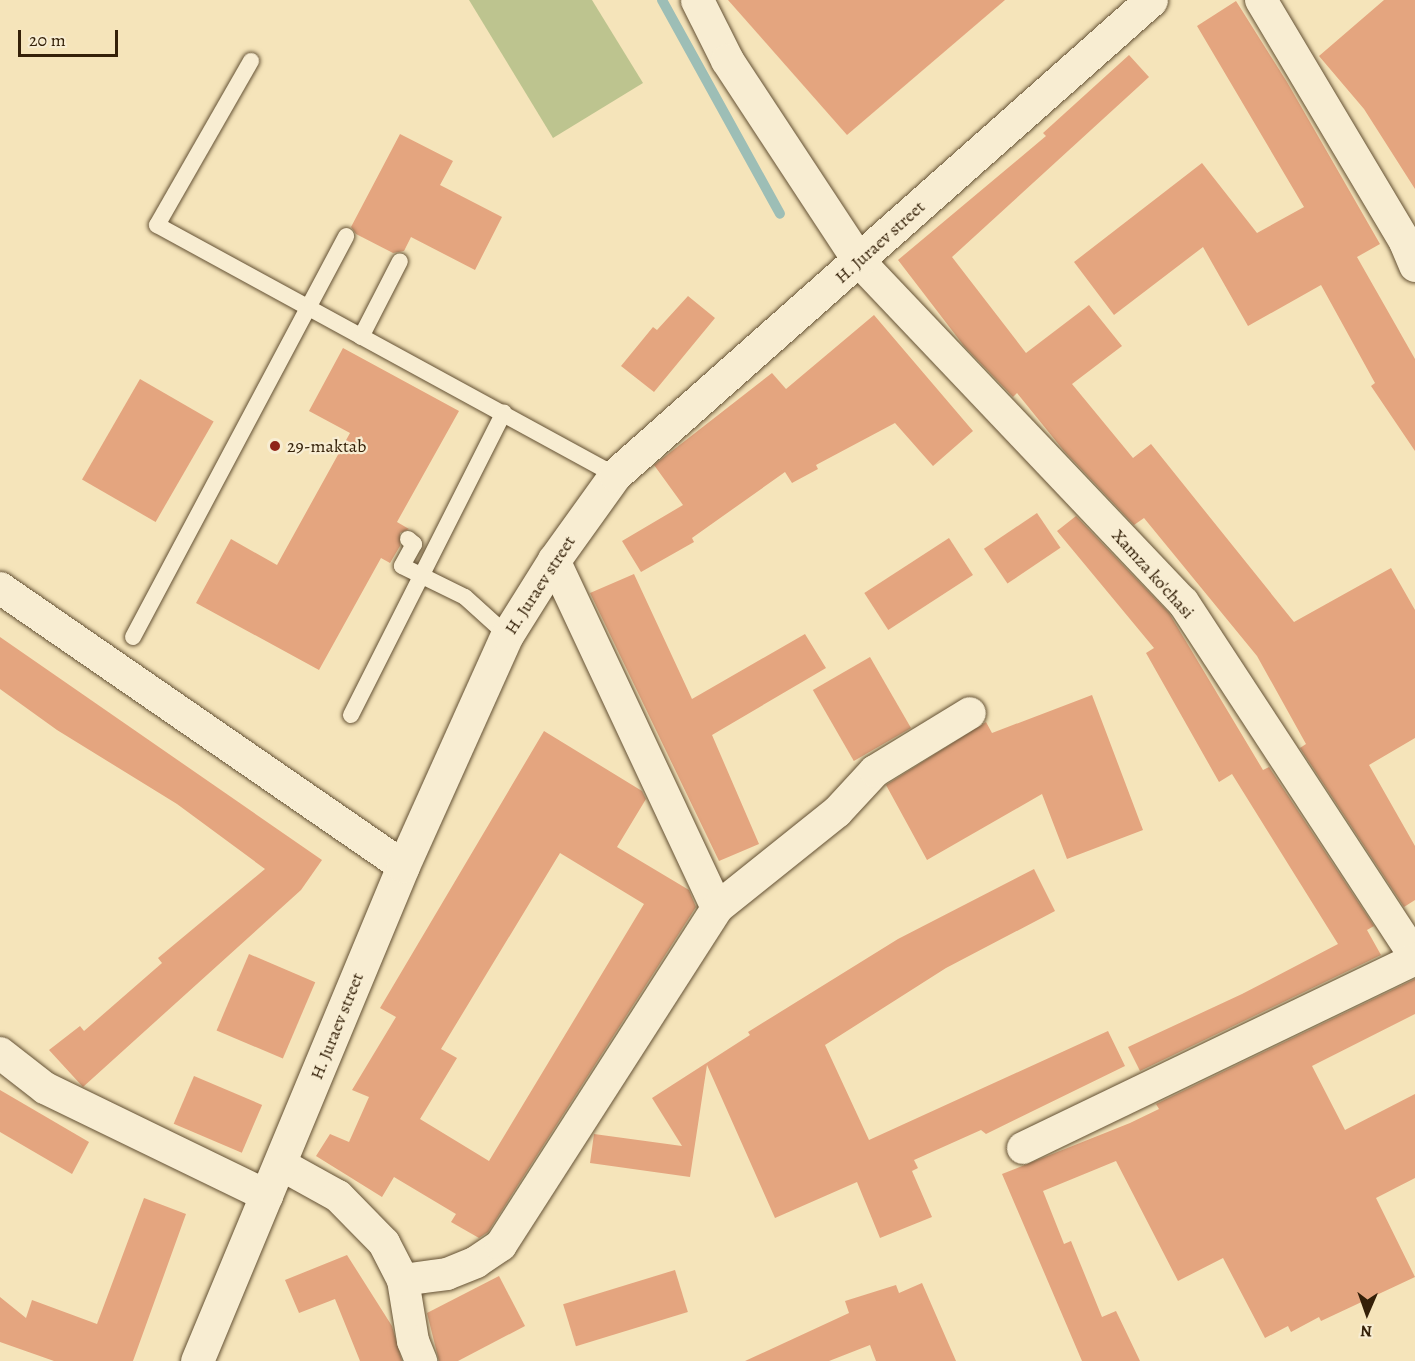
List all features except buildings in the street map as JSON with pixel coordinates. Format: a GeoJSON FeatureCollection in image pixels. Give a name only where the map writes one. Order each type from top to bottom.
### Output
{"type":"FeatureCollection","features":[{"type":"Feature","properties":{"kind":"street"},"geometry":{"type":"LineString","coordinates":[[697,0],[727,60],[859,261]]}},
{"type":"Feature","properties":{"kind":"street","name":"H. Juraev street"},"geometry":{"type":"LineString","coordinates":[[197,1361],[403,866],[507,635],[554,560],[615,475],[1151,0]]}},
{"type":"Feature","properties":{"kind":"street"},"geometry":{"type":"LineString","coordinates":[[1261,0],[1406,242],[1415,266]]}},
{"type":"Feature","properties":{"kind":"street","name":"Xamza ko'chasi"},"geometry":{"type":"LineString","coordinates":[[859,261],[1183,602],[1406,921],[1415,958]]}},
{"type":"Feature","properties":{"kind":"street"},"geometry":{"type":"LineString","coordinates":[[554,560],[717,908]]}},
{"type":"Feature","properties":{"kind":"street"},"geometry":{"type":"LineString","coordinates":[[0,588],[403,866]]}},
{"type":"Feature","properties":{"kind":"street"},"geometry":{"type":"LineString","coordinates":[[403,1280],[447,1274],[476,1262],[501,1245],[717,908],[837,812],[875,771],[970,713]]}},
{"type":"Feature","properties":{"kind":"street"},"geometry":{"type":"LineString","coordinates":[[1023,1148],[1415,958]]}},
{"type":"Feature","properties":{"kind":"street"},"geometry":{"type":"LineString","coordinates":[[0,1053],[45,1088],[267,1196]]}},
{"type":"Feature","properties":{"kind":"street"},"geometry":{"type":"LineString","coordinates":[[280,1164],[320,1184],[355,1210],[384,1243],[403,1280],[413,1341],[420,1361]]}},
{"type":"Feature","properties":{"kind":"lane"},"geometry":{"type":"LineString","coordinates":[[251,61],[157,225],[308,309],[504,412],[615,475]]}},
{"type":"Feature","properties":{"kind":"lane"},"geometry":{"type":"LineString","coordinates":[[133,637],[346,236]]}},
{"type":"Feature","properties":{"kind":"lane"},"geometry":{"type":"LineString","coordinates":[[362,337],[400,261]]}},
{"type":"Feature","properties":{"kind":"lane"},"geometry":{"type":"LineString","coordinates":[[351,715],[429,577],[504,412]]}},
{"type":"Feature","properties":{"kind":"lane"},"geometry":{"type":"LineString","coordinates":[[408,539],[414,544],[402,566],[429,577],[465,597],[507,635]]}},
{"type":"Feature","properties":{"kind":"green space"},"geometry":{"type":"Polygon","coordinates":[[[469,0],[592,0],[643,83],[553,138],[469,0]]]}},
{"type":"Feature","properties":{"kind":"waterway"},"geometry":{"type":"LineString","coordinates":[[662,0],[780,214]]}},
{"type":"Feature","properties":{"kind":"place","name":"29-maktab"},"geometry":{"type":"Point","coordinates":[275,446]}}]}
